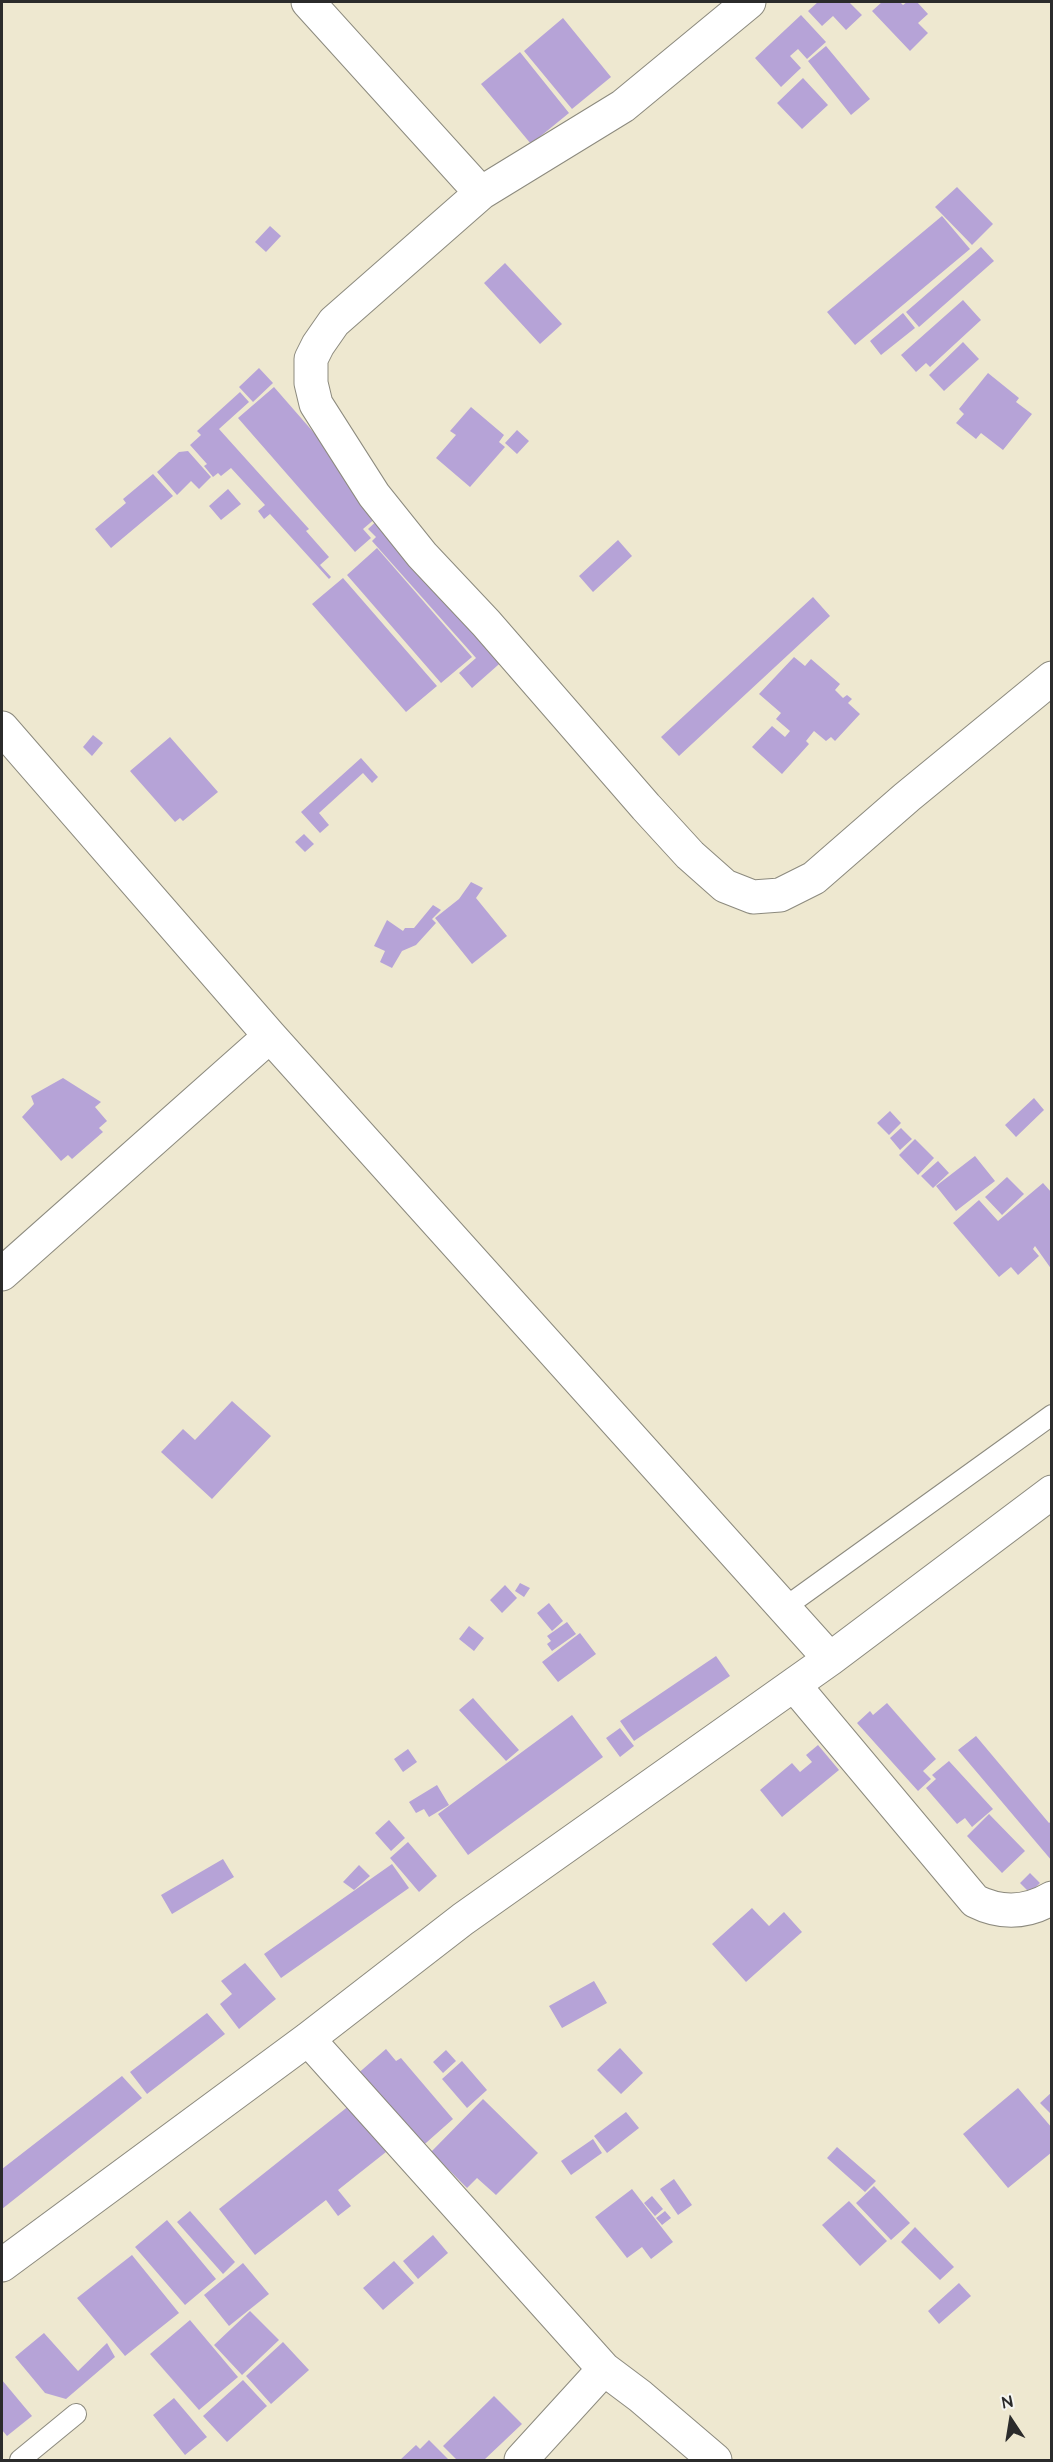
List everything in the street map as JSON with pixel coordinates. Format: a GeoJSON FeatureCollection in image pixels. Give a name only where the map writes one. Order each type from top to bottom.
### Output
{"type":"FeatureCollection","features":[{"type":"Feature","properties":{"kind":"street"},"geometry":{"type":"LineString","coordinates":[[308,2],[481,193]]}},
{"type":"Feature","properties":{"kind":"street"},"geometry":{"type":"LineString","coordinates":[[749,2],[623,106],[481,193],[334,322],[311,359],[311,383],[316,404],[374,495],[423,555],[486,623],[646,807],[690,855],[725,886],[753,897],[780,895],[814,878],[907,797],[1052,678]]}},
{"type":"Feature","properties":{"kind":"street"},"geometry":{"type":"LineString","coordinates":[[2,728],[270,1036],[830,1659]]}},
{"type":"Feature","properties":{"kind":"street"},"geometry":{"type":"LineString","coordinates":[[2,1274],[270,1036]]}},
{"type":"Feature","properties":{"kind":"street"},"geometry":{"type":"LineString","coordinates":[[2,2265],[308,2039],[463,1919],[830,1659],[1052,1492]]}},
{"type":"Feature","properties":{"kind":"street"},"geometry":{"type":"LineString","coordinates":[[794,1685],[975,1901],[987,1907],[1005,1911],[1024,1911],[1052,1898]]}},
{"type":"Feature","properties":{"kind":"street"},"geometry":{"type":"LineString","coordinates":[[308,2039],[604,2369],[640,2396],[715,2460]]}},
{"type":"Feature","properties":{"kind":"street"},"geometry":{"type":"LineString","coordinates":[[521,2460],[577,2402],[604,2369]]}},
{"type":"Feature","properties":{"kind":"lane"},"geometry":{"type":"LineString","coordinates":[[784,1608],[1052,1415]]}},
{"type":"Feature","properties":{"kind":"lane"},"geometry":{"type":"LineString","coordinates":[[20,2460],[76,2414]]}},
{"type":"Feature","properties":{"kind":"building"},"geometry":{"type":"Polygon","coordinates":[[[818,2],[849,2],[862,15],[846,30],[833,16],[822,26],[808,11],[818,2]]]}},
{"type":"Feature","properties":{"kind":"building"},"geometry":{"type":"Polygon","coordinates":[[[882,2],[900,2],[903,5],[907,2],[917,2],[928,14],[918,23],[928,33],[910,51],[872,11],[882,2]]]}},
{"type":"Feature","properties":{"kind":"building"},"geometry":{"type":"Polygon","coordinates":[[[801,15],[826,42],[807,59],[798,49],[790,56],[801,68],[781,87],[755,58],[801,15]]]}},
{"type":"Feature","properties":{"kind":"building"},"geometry":{"type":"Polygon","coordinates":[[[563,18],[611,77],[572,109],[524,51],[563,18]]]}},
{"type":"Feature","properties":{"kind":"building"},"geometry":{"type":"Polygon","coordinates":[[[826,46],[870,99],[851,115],[808,61],[826,46]]]}},
{"type":"Feature","properties":{"kind":"building"},"geometry":{"type":"Polygon","coordinates":[[[520,52],[569,113],[531,144],[481,84],[520,52]]]}},
{"type":"Feature","properties":{"kind":"building"},"geometry":{"type":"Polygon","coordinates":[[[803,78],[828,105],[802,129],[777,103],[803,78]]]}},
{"type":"Feature","properties":{"kind":"building"},"geometry":{"type":"Polygon","coordinates":[[[957,187],[993,224],[972,245],[935,207],[957,187]]]}},
{"type":"Feature","properties":{"kind":"building"},"geometry":{"type":"Polygon","coordinates":[[[942,216],[970,249],[855,345],[827,312],[942,216]]]}},
{"type":"Feature","properties":{"kind":"building"},"geometry":{"type":"Polygon","coordinates":[[[270,226],[281,236],[266,252],[255,242],[270,226]]]}},
{"type":"Feature","properties":{"kind":"building"},"geometry":{"type":"Polygon","coordinates":[[[981,247],[994,261],[919,327],[906,312],[981,247]]]}},
{"type":"Feature","properties":{"kind":"building"},"geometry":{"type":"Polygon","coordinates":[[[505,263],[562,324],[540,344],[484,283],[505,263]]]}},
{"type":"Feature","properties":{"kind":"building"},"geometry":{"type":"Polygon","coordinates":[[[963,300],[981,320],[930,367],[926,363],[916,372],[901,355],[963,300]]]}},
{"type":"Feature","properties":{"kind":"building"},"geometry":{"type":"Polygon","coordinates":[[[903,313],[915,328],[881,355],[870,341],[903,313]]]}},
{"type":"Feature","properties":{"kind":"building"},"geometry":{"type":"Polygon","coordinates":[[[963,342],[979,359],[944,391],[929,375],[963,342]]]}},
{"type":"Feature","properties":{"kind":"building"},"geometry":{"type":"Polygon","coordinates":[[[259,368],[273,383],[253,402],[239,387],[259,368]]]}},
{"type":"Feature","properties":{"kind":"building"},"geometry":{"type":"Polygon","coordinates":[[[988,373],[1019,398],[1016,402],[1032,414],[1003,450],[981,433],[976,439],[956,423],[964,414],[959,409],[988,373]]]}},
{"type":"Feature","properties":{"kind":"building"},"geometry":{"type":"Polygon","coordinates":[[[274,387],[383,512],[363,529],[371,538],[355,552],[238,418],[274,387]]]}},
{"type":"Feature","properties":{"kind":"building"},"geometry":{"type":"Polygon","coordinates":[[[240,392],[249,402],[219,429],[309,529],[306,531],[329,557],[320,565],[331,577],[329,579],[270,514],[264,519],[258,511],[265,505],[231,468],[221,476],[218,473],[213,477],[204,466],[207,464],[190,445],[201,435],[197,431],[240,392]]]}},
{"type":"Feature","properties":{"kind":"building"},"geometry":{"type":"Polygon","coordinates":[[[471,407],[504,435],[499,442],[505,447],[470,487],[436,458],[456,435],[450,431],[471,407]]]}},
{"type":"Feature","properties":{"kind":"building"},"geometry":{"type":"Polygon","coordinates":[[[517,430],[529,441],[517,454],[505,443],[517,430]]]}},
{"type":"Feature","properties":{"kind":"building"},"geometry":{"type":"Polygon","coordinates":[[[188,451],[211,477],[199,489],[191,481],[177,495],[157,472],[179,452],[188,451]]]}},
{"type":"Feature","properties":{"kind":"building"},"geometry":{"type":"Polygon","coordinates":[[[153,474],[173,496],[111,548],[95,529],[126,503],[123,499],[153,474]]]}},
{"type":"Feature","properties":{"kind":"building"},"geometry":{"type":"Polygon","coordinates":[[[228,489],[241,504],[221,520],[209,506],[228,489]]]}},
{"type":"Feature","properties":{"kind":"building"},"geometry":{"type":"Polygon","coordinates":[[[381,517],[506,658],[472,688],[459,673],[476,658],[372,541],[376,537],[368,529],[381,517]]]}},
{"type":"Feature","properties":{"kind":"building"},"geometry":{"type":"Polygon","coordinates":[[[618,540],[632,556],[593,592],[579,576],[618,540]]]}},
{"type":"Feature","properties":{"kind":"building"},"geometry":{"type":"Polygon","coordinates":[[[377,548],[472,657],[441,683],[347,575],[377,548]]]}},
{"type":"Feature","properties":{"kind":"building"},"geometry":{"type":"Polygon","coordinates":[[[343,578],[437,686],[406,712],[312,604],[343,578]]]}},
{"type":"Feature","properties":{"kind":"building"},"geometry":{"type":"Polygon","coordinates":[[[813,597],[830,616],[679,756],[661,737],[813,597]]]}},
{"type":"Feature","properties":{"kind":"building"},"geometry":{"type":"Polygon","coordinates":[[[794,657],[805,666],[811,659],[840,684],[835,690],[843,698],[847,695],[852,699],[848,703],[860,714],[835,741],[831,737],[826,741],[814,731],[806,741],[809,744],[782,774],[752,747],[772,726],[785,737],[790,731],[776,719],[781,713],[759,694],[794,657]]]}},
{"type":"Feature","properties":{"kind":"building"},"geometry":{"type":"Polygon","coordinates":[[[93,735],[103,743],[92,756],[83,747],[93,735]]]}},
{"type":"Feature","properties":{"kind":"building"},"geometry":{"type":"Polygon","coordinates":[[[170,737],[218,792],[183,821],[180,818],[175,822],[130,771],[170,737]]]}},
{"type":"Feature","properties":{"kind":"building"},"geometry":{"type":"Polygon","coordinates":[[[361,758],[378,777],[372,783],[363,773],[319,813],[329,825],[320,833],[301,812],[361,758]]]}},
{"type":"Feature","properties":{"kind":"building"},"geometry":{"type":"Polygon","coordinates":[[[304,834],[314,844],[305,852],[295,842],[304,834]]]}},
{"type":"Feature","properties":{"kind":"building"},"geometry":{"type":"Polygon","coordinates":[[[471,882],[483,888],[476,898],[507,936],[472,964],[435,918],[459,899],[471,882]]]}},
{"type":"Feature","properties":{"kind":"building"},"geometry":{"type":"Polygon","coordinates":[[[433,905],[441,910],[432,919],[436,923],[416,945],[402,951],[392,968],[380,962],[385,951],[374,946],[387,920],[403,931],[405,928],[414,928],[433,905]]]}},
{"type":"Feature","properties":{"kind":"building"},"geometry":{"type":"Polygon","coordinates":[[[63,1078],[101,1102],[95,1107],[107,1121],[99,1128],[103,1132],[72,1159],[68,1155],[61,1161],[22,1117],[34,1104],[31,1096],[63,1078]]]}},
{"type":"Feature","properties":{"kind":"building"},"geometry":{"type":"Polygon","coordinates":[[[1034,1098],[1044,1110],[1016,1137],[1005,1125],[1034,1098]]]}},
{"type":"Feature","properties":{"kind":"building"},"geometry":{"type":"Polygon","coordinates":[[[890,1111],[901,1123],[889,1135],[877,1123],[890,1111]]]}},
{"type":"Feature","properties":{"kind":"building"},"geometry":{"type":"Polygon","coordinates":[[[901,1128],[912,1139],[900,1150],[890,1138],[901,1128]]]}},
{"type":"Feature","properties":{"kind":"building"},"geometry":{"type":"Polygon","coordinates":[[[915,1139],[934,1158],[918,1175],[899,1155],[915,1139]]]}},
{"type":"Feature","properties":{"kind":"building"},"geometry":{"type":"Polygon","coordinates":[[[975,1156],[995,1181],[956,1211],[936,1186],[975,1156]]]}},
{"type":"Feature","properties":{"kind":"building"},"geometry":{"type":"Polygon","coordinates":[[[938,1161],[949,1173],[933,1188],[921,1176],[938,1161]]]}},
{"type":"Feature","properties":{"kind":"building"},"geometry":{"type":"Polygon","coordinates":[[[1007,1177],[1024,1194],[1002,1215],[985,1197],[1007,1177]]]}},
{"type":"Feature","properties":{"kind":"building"},"geometry":{"type":"Polygon","coordinates":[[[1043,1183],[1052,1193],[1052,1270],[1035,1246],[1033,1249],[1039,1256],[1018,1275],[1011,1267],[999,1277],[953,1223],[979,1200],[998,1221],[1043,1183]]]}},
{"type":"Feature","properties":{"kind":"building"},"geometry":{"type":"Polygon","coordinates":[[[232,1401],[271,1436],[212,1499],[161,1452],[183,1429],[195,1440],[232,1401]]]}},
{"type":"Feature","properties":{"kind":"building"},"geometry":{"type":"Polygon","coordinates":[[[520,1583],[530,1588],[524,1597],[515,1591],[520,1583]]]}},
{"type":"Feature","properties":{"kind":"building"},"geometry":{"type":"Polygon","coordinates":[[[505,1585],[517,1598],[502,1613],[490,1600],[505,1585]]]}},
{"type":"Feature","properties":{"kind":"building"},"geometry":{"type":"Polygon","coordinates":[[[549,1603],[563,1621],[552,1631],[537,1613],[549,1603]]]}},
{"type":"Feature","properties":{"kind":"building"},"geometry":{"type":"Polygon","coordinates":[[[567,1622],[576,1634],[552,1651],[547,1644],[551,1641],[547,1636],[567,1622]]]}},
{"type":"Feature","properties":{"kind":"building"},"geometry":{"type":"Polygon","coordinates":[[[469,1626],[484,1638],[474,1651],[459,1639],[469,1626]]]}},
{"type":"Feature","properties":{"kind":"building"},"geometry":{"type":"Polygon","coordinates":[[[580,1633],[596,1654],[558,1682],[542,1662],[580,1633]]]}},
{"type":"Feature","properties":{"kind":"building"},"geometry":{"type":"Polygon","coordinates":[[[716,1656],[730,1676],[634,1741],[620,1721],[716,1656]]]}},
{"type":"Feature","properties":{"kind":"building"},"geometry":{"type":"Polygon","coordinates":[[[473,1698],[519,1750],[506,1761],[459,1710],[473,1698]]]}},
{"type":"Feature","properties":{"kind":"building"},"geometry":{"type":"Polygon","coordinates":[[[887,1703],[936,1759],[923,1771],[931,1779],[918,1791],[857,1723],[870,1711],[873,1715],[887,1703]]]}},
{"type":"Feature","properties":{"kind":"building"},"geometry":{"type":"Polygon","coordinates":[[[572,1715],[603,1757],[468,1855],[438,1814],[572,1715]]]}},
{"type":"Feature","properties":{"kind":"building"},"geometry":{"type":"Polygon","coordinates":[[[620,1728],[634,1746],[620,1757],[606,1738],[620,1728]]]}},
{"type":"Feature","properties":{"kind":"building"},"geometry":{"type":"Polygon","coordinates":[[[976,1736],[1049,1823],[1052,1821],[1052,1861],[958,1750],[976,1736]]]}},
{"type":"Feature","properties":{"kind":"building"},"geometry":{"type":"Polygon","coordinates":[[[818,1745],[839,1770],[782,1817],[760,1790],[792,1763],[800,1772],[812,1762],[806,1755],[818,1745]]]}},
{"type":"Feature","properties":{"kind":"building"},"geometry":{"type":"Polygon","coordinates":[[[408,1749],[417,1762],[403,1772],[394,1759],[408,1749]]]}},
{"type":"Feature","properties":{"kind":"building"},"geometry":{"type":"Polygon","coordinates":[[[949,1761],[993,1809],[972,1827],[965,1818],[957,1824],[926,1788],[936,1779],[932,1775],[949,1761]]]}},
{"type":"Feature","properties":{"kind":"building"},"geometry":{"type":"Polygon","coordinates":[[[437,1785],[449,1805],[429,1817],[424,1809],[416,1813],[409,1802],[437,1785]]]}},
{"type":"Feature","properties":{"kind":"building"},"geometry":{"type":"Polygon","coordinates":[[[989,1814],[1025,1851],[1002,1873],[967,1836],[989,1814]]]}},
{"type":"Feature","properties":{"kind":"building"},"geometry":{"type":"Polygon","coordinates":[[[389,1820],[405,1838],[391,1851],[375,1833],[389,1820]]]}},
{"type":"Feature","properties":{"kind":"building"},"geometry":{"type":"Polygon","coordinates":[[[408,1842],[437,1876],[419,1892],[390,1858],[408,1842]]]}},
{"type":"Feature","properties":{"kind":"building"},"geometry":{"type":"Polygon","coordinates":[[[223,1859],[234,1877],[172,1914],[161,1895],[223,1859]]]}},
{"type":"Feature","properties":{"kind":"building"},"geometry":{"type":"Polygon","coordinates":[[[392,1864],[409,1888],[281,1978],[264,1954],[392,1864]]]}},
{"type":"Feature","properties":{"kind":"building"},"geometry":{"type":"Polygon","coordinates":[[[359,1865],[370,1876],[354,1890],[343,1882],[359,1865]]]}},
{"type":"Feature","properties":{"kind":"building"},"geometry":{"type":"Polygon","coordinates":[[[1030,1873],[1040,1883],[1030,1893],[1020,1883],[1030,1873]]]}},
{"type":"Feature","properties":{"kind":"building"},"geometry":{"type":"Polygon","coordinates":[[[752,1908],[769,1926],[784,1912],[802,1932],[746,1982],[712,1944],[752,1908]]]}},
{"type":"Feature","properties":{"kind":"building"},"geometry":{"type":"Polygon","coordinates":[[[245,1963],[276,1999],[239,2029],[220,2004],[232,1994],[221,1981],[245,1963]]]}},
{"type":"Feature","properties":{"kind":"building"},"geometry":{"type":"Polygon","coordinates":[[[594,1981],[607,2003],[562,2028],[549,2006],[594,1981]]]}},
{"type":"Feature","properties":{"kind":"building"},"geometry":{"type":"Polygon","coordinates":[[[207,2013],[225,2034],[147,2094],[130,2072],[207,2013]]]}},
{"type":"Feature","properties":{"kind":"building"},"geometry":{"type":"Polygon","coordinates":[[[620,2048],[643,2073],[621,2094],[597,2070],[620,2048]]]}},
{"type":"Feature","properties":{"kind":"building"},"geometry":{"type":"Polygon","coordinates":[[[386,2049],[396,2061],[401,2058],[453,2119],[418,2150],[355,2076],[386,2049]]]}},
{"type":"Feature","properties":{"kind":"building"},"geometry":{"type":"Polygon","coordinates":[[[446,2050],[456,2061],[443,2073],[433,2062],[446,2050]]]}},
{"type":"Feature","properties":{"kind":"building"},"geometry":{"type":"Polygon","coordinates":[[[462,2061],[487,2090],[467,2108],[442,2079],[462,2061]]]}},
{"type":"Feature","properties":{"kind":"building"},"geometry":{"type":"Polygon","coordinates":[[[122,2076],[142,2098],[2,2209],[2,2169],[122,2076]]]}},
{"type":"Feature","properties":{"kind":"building"},"geometry":{"type":"Polygon","coordinates":[[[1018,2088],[1052,2128],[1052,2152],[1008,2188],[963,2134],[1018,2088]]]}},
{"type":"Feature","properties":{"kind":"building"},"geometry":{"type":"Polygon","coordinates":[[[1052,2092],[1052,2115],[1040,2103],[1052,2092]]]}},
{"type":"Feature","properties":{"kind":"building"},"geometry":{"type":"Polygon","coordinates":[[[483,2099],[538,2153],[496,2195],[477,2178],[467,2188],[431,2152],[483,2099]]]}},
{"type":"Feature","properties":{"kind":"building"},"geometry":{"type":"Polygon","coordinates":[[[350,2105],[386,2152],[338,2190],[351,2206],[338,2216],[326,2200],[255,2255],[219,2209],[350,2105]]]}},
{"type":"Feature","properties":{"kind":"building"},"geometry":{"type":"Polygon","coordinates":[[[626,2112],[639,2128],[607,2153],[594,2136],[626,2112]]]}},
{"type":"Feature","properties":{"kind":"building"},"geometry":{"type":"Polygon","coordinates":[[[593,2139],[602,2153],[571,2175],[561,2161],[593,2139]]]}},
{"type":"Feature","properties":{"kind":"building"},"geometry":{"type":"Polygon","coordinates":[[[837,2147],[876,2181],[865,2192],[827,2158],[837,2147]]]}},
{"type":"Feature","properties":{"kind":"building"},"geometry":{"type":"Polygon","coordinates":[[[674,2179],[692,2205],[678,2215],[660,2189],[674,2179]]]}},
{"type":"Feature","properties":{"kind":"building"},"geometry":{"type":"Polygon","coordinates":[[[874,2186],[910,2223],[891,2240],[856,2203],[874,2186]]]}},
{"type":"Feature","properties":{"kind":"building"},"geometry":{"type":"Polygon","coordinates":[[[632,2189],[673,2242],[651,2259],[642,2247],[627,2258],[595,2217],[632,2189]]]}},
{"type":"Feature","properties":{"kind":"building"},"geometry":{"type":"Polygon","coordinates":[[[652,2196],[663,2209],[655,2216],[644,2203],[652,2196]]]}},
{"type":"Feature","properties":{"kind":"building"},"geometry":{"type":"Polygon","coordinates":[[[849,2201],[887,2241],[860,2266],[822,2225],[849,2201]]]}},
{"type":"Feature","properties":{"kind":"building"},"geometry":{"type":"Polygon","coordinates":[[[190,2211],[235,2262],[223,2274],[177,2222],[190,2211]]]}},
{"type":"Feature","properties":{"kind":"building"},"geometry":{"type":"Polygon","coordinates":[[[665,2211],[671,2218],[662,2225],[656,2218],[665,2211]]]}},
{"type":"Feature","properties":{"kind":"building"},"geometry":{"type":"Polygon","coordinates":[[[167,2220],[216,2279],[185,2305],[135,2247],[167,2220]]]}},
{"type":"Feature","properties":{"kind":"building"},"geometry":{"type":"Polygon","coordinates":[[[915,2227],[954,2267],[940,2280],[901,2242],[915,2227]]]}},
{"type":"Feature","properties":{"kind":"building"},"geometry":{"type":"Polygon","coordinates":[[[433,2235],[448,2253],[418,2279],[403,2261],[433,2235]]]}},
{"type":"Feature","properties":{"kind":"building"},"geometry":{"type":"Polygon","coordinates":[[[132,2255],[179,2313],[125,2356],[77,2298],[132,2255]]]}},
{"type":"Feature","properties":{"kind":"building"},"geometry":{"type":"Polygon","coordinates":[[[394,2261],[414,2283],[383,2310],[363,2288],[394,2261]]]}},
{"type":"Feature","properties":{"kind":"building"},"geometry":{"type":"Polygon","coordinates":[[[243,2263],[269,2294],[229,2326],[204,2295],[243,2263]]]}},
{"type":"Feature","properties":{"kind":"building"},"geometry":{"type":"Polygon","coordinates":[[[959,2283],[971,2296],[939,2324],[928,2311],[959,2283]]]}},
{"type":"Feature","properties":{"kind":"building"},"geometry":{"type":"Polygon","coordinates":[[[250,2311],[279,2340],[242,2375],[214,2345],[250,2311]]]}},
{"type":"Feature","properties":{"kind":"building"},"geometry":{"type":"Polygon","coordinates":[[[190,2320],[238,2377],[199,2410],[150,2354],[190,2320]]]}},
{"type":"Feature","properties":{"kind":"building"},"geometry":{"type":"Polygon","coordinates":[[[44,2333],[78,2371],[107,2343],[115,2357],[66,2399],[45,2393],[15,2357],[44,2333]]]}},
{"type":"Feature","properties":{"kind":"building"},"geometry":{"type":"Polygon","coordinates":[[[283,2342],[309,2370],[271,2404],[246,2376],[283,2342]]]}},
{"type":"Feature","properties":{"kind":"building"},"geometry":{"type":"Polygon","coordinates":[[[2,2380],[32,2416],[7,2436],[2,2430],[2,2380]]]}},
{"type":"Feature","properties":{"kind":"building"},"geometry":{"type":"Polygon","coordinates":[[[243,2380],[267,2406],[227,2442],[203,2416],[243,2380]]]}},
{"type":"Feature","properties":{"kind":"building"},"geometry":{"type":"Polygon","coordinates":[[[494,2396],[522,2424],[484,2460],[457,2460],[443,2446],[494,2396]]]}},
{"type":"Feature","properties":{"kind":"building"},"geometry":{"type":"Polygon","coordinates":[[[174,2398],[207,2437],[185,2455],[153,2415],[174,2398]]]}},
{"type":"Feature","properties":{"kind":"building"},"geometry":{"type":"Polygon","coordinates":[[[429,2440],[449,2460],[400,2460],[416,2445],[420,2449],[429,2440]]]}}]}
